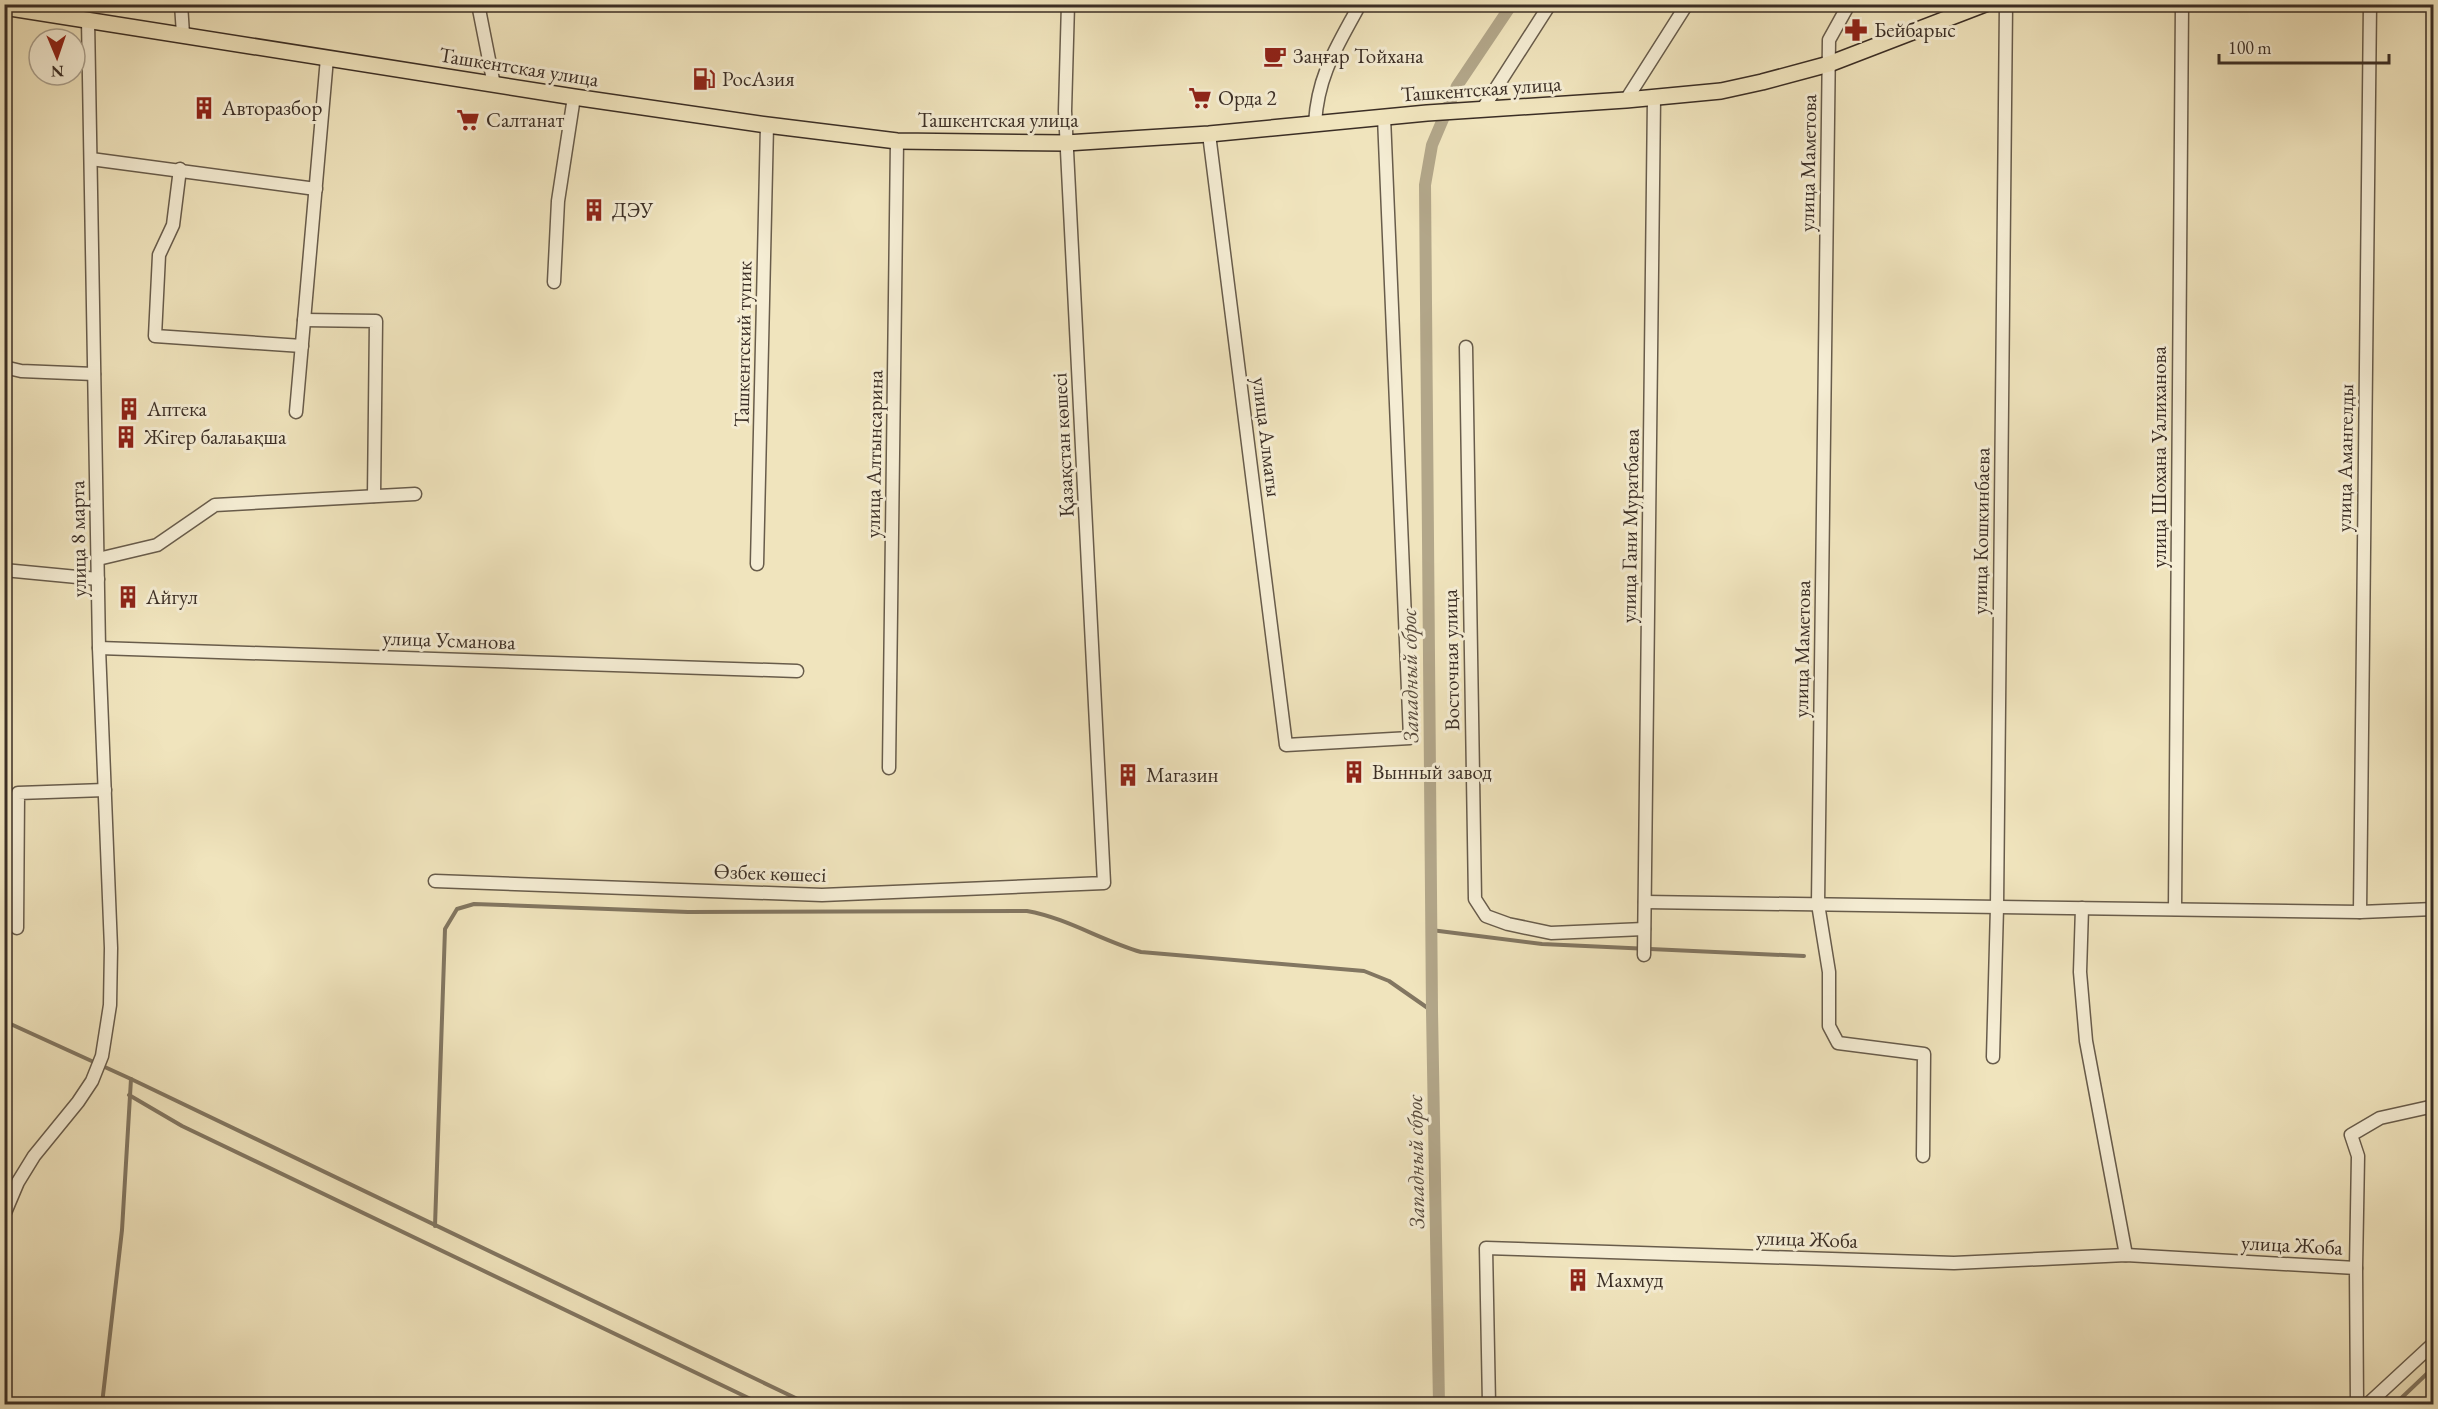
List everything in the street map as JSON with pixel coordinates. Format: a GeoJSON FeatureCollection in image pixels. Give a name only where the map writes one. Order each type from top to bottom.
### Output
{"type":"FeatureCollection","features":[{"type":"Feature","properties":{"kind":"main road","name":"Ташкентская улица"},"geometry":{"type":"LineString","coordinates":[[4,7],[495,85],[767,125],[897,141],[1066,143],[1209,134],[1427,113],[1654,98],[1721,91],[1829,64],[1985,4]]}},
{"type":"Feature","properties":{"kind":"street"},"geometry":{"type":"LineString","coordinates":[[182,4],[183,34]]}},
{"type":"Feature","properties":{"kind":"street"},"geometry":{"type":"LineString","coordinates":[[478,4],[495,85]]}},
{"type":"Feature","properties":{"kind":"street","name":"Қазақстан көшесі"},"geometry":{"type":"LineString","coordinates":[[1068,4],[1066,143],[1104,883]]}},
{"type":"Feature","properties":{"kind":"street"},"geometry":{"type":"LineString","coordinates":[[1315,123],[1317,98],[1325,69],[1360,4]]}},
{"type":"Feature","properties":{"kind":"street"},"geometry":{"type":"LineString","coordinates":[[1482,110],[1550,4]]}},
{"type":"Feature","properties":{"kind":"street"},"geometry":{"type":"LineString","coordinates":[[1626,100],[1687,4]]}},
{"type":"Feature","properties":{"kind":"street","name":"улица Маметова"},"geometry":{"type":"LineString","coordinates":[[1849,4],[1829,40],[1818,904],[1829,972],[1829,1026],[1838,1042],[1923,1054],[1923,1156]]}},
{"type":"Feature","properties":{"kind":"street","name":"улица Кошкинбаева"},"geometry":{"type":"LineString","coordinates":[[1993,1057],[1997,907],[2006,4]]}},
{"type":"Feature","properties":{"kind":"street","name":"улица Шохана Уалиханова"},"geometry":{"type":"LineString","coordinates":[[2175,909],[2182,4]]}},
{"type":"Feature","properties":{"kind":"street","name":"улица Амангелды"},"geometry":{"type":"LineString","coordinates":[[2360,912],[2370,4]]}},
{"type":"Feature","properties":{"kind":"street","name":"улица 8 марта"},"geometry":{"type":"LineString","coordinates":[[4,1215],[18,1182],[34,1156],[78,1102],[102,1056],[110,1005],[111,948],[99,648],[88,20]]}},
{"type":"Feature","properties":{"kind":"street"},"geometry":{"type":"LineString","coordinates":[[296,412],[327,58]]}},
{"type":"Feature","properties":{"kind":"street"},"geometry":{"type":"LineString","coordinates":[[554,282],[558,201],[574,97]]}},
{"type":"Feature","properties":{"kind":"street","name":"улица Гани Муратбаева"},"geometry":{"type":"LineString","coordinates":[[1644,955],[1654,98]]}},
{"type":"Feature","properties":{"kind":"street","name":"Восточная улица"},"geometry":{"type":"LineString","coordinates":[[1286,745],[1410,738],[1384,117]]}},
{"type":"Feature","properties":{"kind":"street","name":"Ташкентский тупик"},"geometry":{"type":"LineString","coordinates":[[757,564],[767,125]]}},
{"type":"Feature","properties":{"kind":"street","name":"улица Алматы"},"geometry":{"type":"LineString","coordinates":[[1209,134],[1286,745]]}},
{"type":"Feature","properties":{"kind":"street","name":"улица Алтынсарина"},"geometry":{"type":"LineString","coordinates":[[889,768],[897,141]]}},
{"type":"Feature","properties":{"kind":"street"},"geometry":{"type":"LineString","coordinates":[[91,159],[180,169],[316,189]]}},
{"type":"Feature","properties":{"kind":"street"},"geometry":{"type":"LineString","coordinates":[[180,169],[172,225],[159,255],[155,336],[302,346]]}},
{"type":"Feature","properties":{"kind":"street"},"geometry":{"type":"LineString","coordinates":[[304,320],[375,321],[374,496]]}},
{"type":"Feature","properties":{"kind":"street","name":"Восточная улица"},"geometry":{"type":"LineString","coordinates":[[1466,347],[1475,899],[1486,916],[1509,924],[1551,933],[1644,929]]}},
{"type":"Feature","properties":{"kind":"street"},"geometry":{"type":"LineString","coordinates":[[4,367],[21,371],[94,374]]}},
{"type":"Feature","properties":{"kind":"street"},"geometry":{"type":"LineString","coordinates":[[98,559],[157,545],[215,505],[415,494]]}},
{"type":"Feature","properties":{"kind":"street"},"geometry":{"type":"LineString","coordinates":[[4,570],[98,579]]}},
{"type":"Feature","properties":{"kind":"street","name":"улица Усманова"},"geometry":{"type":"LineString","coordinates":[[99,648],[797,671]]}},
{"type":"Feature","properties":{"kind":"street"},"geometry":{"type":"LineString","coordinates":[[17,928],[18,793],[105,790]]}},
{"type":"Feature","properties":{"kind":"street","name":"Өзбек көшесі"},"geometry":{"type":"LineString","coordinates":[[435,881],[822,895],[1104,883]]}},
{"type":"Feature","properties":{"kind":"street"},"geometry":{"type":"LineString","coordinates":[[1645,902],[2360,912],[2433,909]]}},
{"type":"Feature","properties":{"kind":"street"},"geometry":{"type":"LineString","coordinates":[[2082,908],[2080,972],[2086,1041],[2126,1255]]}},
{"type":"Feature","properties":{"kind":"street"},"geometry":{"type":"LineString","coordinates":[[2356,1268],[2358,1156],[2351,1135],[2380,1118],[2433,1106]]}},
{"type":"Feature","properties":{"kind":"street","name":"улица Жоба"},"geometry":{"type":"LineString","coordinates":[[1489,1404],[1486,1248],[1954,1263],[2126,1255],[2356,1268],[2357,1404]]}},
{"type":"Feature","properties":{"kind":"street"},"geometry":{"type":"LineString","coordinates":[[2368,1404],[2433,1343]]}},
{"type":"Feature","properties":{"kind":"waterway","name":"Западный сброс"},"geometry":{"type":"LineString","coordinates":[[1439,1404],[1432,1011],[1425,185],[1432,145],[1457,86],[1512,4]]}},
{"type":"Feature","properties":{"kind":"waterway"},"geometry":{"type":"LineString","coordinates":[[435,1226],[445,929],[457,909],[474,904],[688,912],[1027,911],[1070,924],[1141,952],[1364,971],[1389,981],[1432,1011]]}},
{"type":"Feature","properties":{"kind":"waterway"},"geometry":{"type":"LineString","coordinates":[[1431,930],[1542,944],[1804,956]]}},
{"type":"Feature","properties":{"kind":"waterway"},"geometry":{"type":"LineString","coordinates":[[4,1021],[131,1079],[808,1404]]}},
{"type":"Feature","properties":{"kind":"waterway"},"geometry":{"type":"LineString","coordinates":[[102,1404],[122,1230],[131,1079]]}},
{"type":"Feature","properties":{"kind":"waterway"},"geometry":{"type":"LineString","coordinates":[[129,1095],[182,1126],[761,1404]]}},
{"type":"Feature","properties":{"kind":"waterway"},"geometry":{"type":"LineString","coordinates":[[2395,1404],[2434,1367]]}},
{"type":"Feature","properties":{"kind":"place","name":"Бейбарыс"},"geometry":{"type":"Point","coordinates":[1856,30]}},
{"type":"Feature","properties":{"kind":"place","name":"Заңғар Тойхана"},"geometry":{"type":"Point","coordinates":[1275,56]}},
{"type":"Feature","properties":{"kind":"place","name":"РосАзия"},"geometry":{"type":"Point","coordinates":[704,79]}},
{"type":"Feature","properties":{"kind":"place","name":"Орда 2"},"geometry":{"type":"Point","coordinates":[1200,98]}},
{"type":"Feature","properties":{"kind":"place","name":"Авторазбор"},"geometry":{"type":"Point","coordinates":[204,108]}},
{"type":"Feature","properties":{"kind":"place","name":"Салтанат"},"geometry":{"type":"Point","coordinates":[468,120]}},
{"type":"Feature","properties":{"kind":"place","name":"ДЭУ"},"geometry":{"type":"Point","coordinates":[594,210]}},
{"type":"Feature","properties":{"kind":"place","name":"Аптека"},"geometry":{"type":"Point","coordinates":[129,409]}},
{"type":"Feature","properties":{"kind":"place","name":"Жігер балаьақша"},"geometry":{"type":"Point","coordinates":[126,437]}},
{"type":"Feature","properties":{"kind":"place","name":"Айгул"},"geometry":{"type":"Point","coordinates":[128,597]}},
{"type":"Feature","properties":{"kind":"place","name":"Вынный завод"},"geometry":{"type":"Point","coordinates":[1354,772]}},
{"type":"Feature","properties":{"kind":"place","name":"Магазин"},"geometry":{"type":"Point","coordinates":[1128,775]}},
{"type":"Feature","properties":{"kind":"place","name":"Махмуд"},"geometry":{"type":"Point","coordinates":[1578,1280]}}]}
